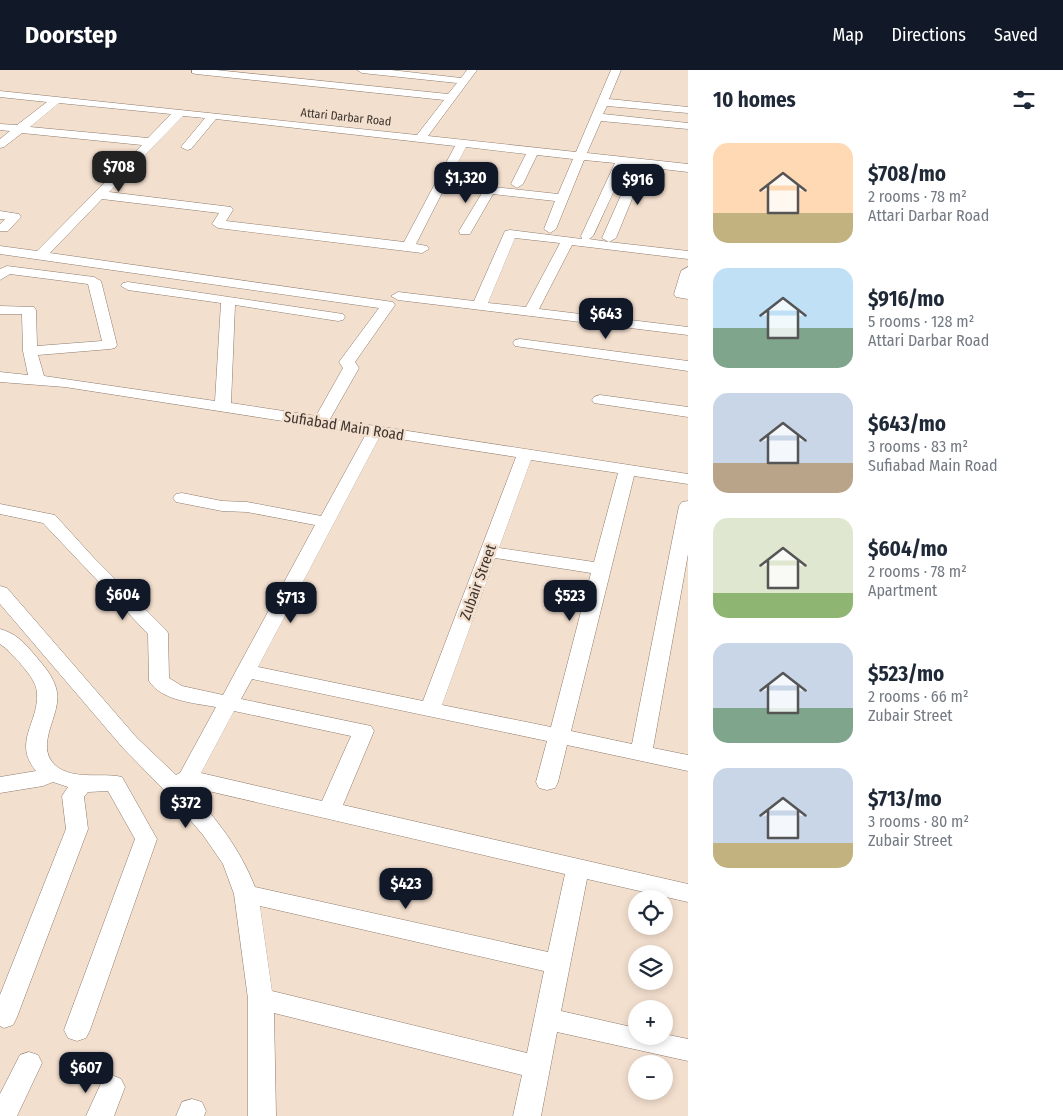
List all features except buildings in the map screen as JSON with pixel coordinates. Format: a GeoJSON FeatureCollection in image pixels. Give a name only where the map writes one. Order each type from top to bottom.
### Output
{"type":"FeatureCollection","features":[{"type":"Feature","properties":{"kind":"street"},"geometry":{"type":"LineString","coordinates":[[362,70],[464,81]]}},
{"type":"Feature","properties":{"kind":"street"},"geometry":{"type":"LineString","coordinates":[[420,139],[472,70]]}},
{"type":"Feature","properties":{"kind":"street"},"geometry":{"type":"LineString","coordinates":[[550,229],[616,70]]}},
{"type":"Feature","properties":{"kind":"street"},"geometry":{"type":"LineString","coordinates":[[196,71],[451,98]]}},
{"type":"Feature","properties":{"kind":"street","name":"Attari Darbar Road"},"geometry":{"type":"LineString","coordinates":[[0,94],[688,168]]}},
{"type":"Feature","properties":{"kind":"street"},"geometry":{"type":"LineString","coordinates":[[2,142],[57,99]]}},
{"type":"Feature","properties":{"kind":"street"},"geometry":{"type":"LineString","coordinates":[[602,102],[688,110]]}},
{"type":"Feature","properties":{"kind":"street"},"geometry":{"type":"LineString","coordinates":[[40,256],[180,112]]}},
{"type":"Feature","properties":{"kind":"street"},"geometry":{"type":"LineString","coordinates":[[187,147],[214,116]]}},
{"type":"Feature","properties":{"kind":"street"},"geometry":{"type":"LineString","coordinates":[[597,117],[688,126]]}},
{"type":"Feature","properties":{"kind":"street"},"geometry":{"type":"LineString","coordinates":[[0,127],[151,142]]}},
{"type":"Feature","properties":{"kind":"street"},"geometry":{"type":"LineString","coordinates":[[408,246],[462,143]]}},
{"type":"Feature","properties":{"kind":"street"},"geometry":{"type":"LineString","coordinates":[[517,184],[533,151]]}},
{"type":"Feature","properties":{"kind":"street"},"geometry":{"type":"LineString","coordinates":[[587,236],[622,161]]}},
{"type":"Feature","properties":{"kind":"street"},"geometry":{"type":"LineString","coordinates":[[609,238],[641,163]]}},
{"type":"Feature","properties":{"kind":"street"},"geometry":{"type":"LineString","coordinates":[[440,185],[563,198]]}},
{"type":"Feature","properties":{"kind":"street"},"geometry":{"type":"LineString","coordinates":[[465,231],[490,191]]}},
{"type":"Feature","properties":{"kind":"street"},"geometry":{"type":"LineString","coordinates":[[98,196],[227,210],[218,224],[422,249]]}},
{"type":"Feature","properties":{"kind":"street"},"geometry":{"type":"LineString","coordinates":[[0,215],[15,217],[3,228]]}},
{"type":"Feature","properties":{"kind":"street"},"geometry":{"type":"LineString","coordinates":[[479,306],[510,234],[688,255]]}},
{"type":"Feature","properties":{"kind":"street"},"geometry":{"type":"LineString","coordinates":[[530,312],[568,241]]}},
{"type":"Feature","properties":{"kind":"street"},"geometry":{"type":"LineString","coordinates":[[0,250],[388,305],[347,362],[351,368],[320,423]]}},
{"type":"Feature","properties":{"kind":"street"},"geometry":{"type":"LineString","coordinates":[[688,270],[681,294],[688,295]]}},
{"type":"Feature","properties":{"kind":"street"},"geometry":{"type":"LineString","coordinates":[[2,272],[94,281],[110,345],[30,351]]}},
{"type":"Feature","properties":{"kind":"street"},"geometry":{"type":"LineString","coordinates":[[128,286],[338,317]]}},
{"type":"Feature","properties":{"kind":"street"},"geometry":{"type":"LineString","coordinates":[[398,296],[688,331]]}},
{"type":"Feature","properties":{"kind":"street"},"geometry":{"type":"LineString","coordinates":[[223,407],[228,300]]}},
{"type":"Feature","properties":{"kind":"street"},"geometry":{"type":"LineString","coordinates":[[0,310],[29,310],[30,351],[37,379]]}},
{"type":"Feature","properties":{"kind":"street"},"geometry":{"type":"LineString","coordinates":[[520,343],[688,366]]}},
{"type":"Feature","properties":{"kind":"street","name":"Sufiabad Main Road"},"geometry":{"type":"LineString","coordinates":[[0,377],[37,379],[688,479]]}},
{"type":"Feature","properties":{"kind":"street"},"geometry":{"type":"LineString","coordinates":[[600,400],[688,412]]}},
{"type":"Feature","properties":{"kind":"street"},"geometry":{"type":"LineString","coordinates":[[181,782],[229,702],[375,432]]}},
{"type":"Feature","properties":{"kind":"street","name":"Zubair Street"},"geometry":{"type":"LineString","coordinates":[[430,710],[525,454]]}},
{"type":"Feature","properties":{"kind":"street"},"geometry":{"type":"LineString","coordinates":[[547,782],[627,470]]}},
{"type":"Feature","properties":{"kind":"street"},"geometry":{"type":"LineString","coordinates":[[182,498],[222,506],[247,507],[326,522]]}},
{"type":"Feature","properties":{"kind":"street"},"geometry":{"type":"LineString","coordinates":[[641,753],[688,506]]}},
{"type":"Feature","properties":{"kind":"street"},"geometry":{"type":"LineString","coordinates":[[0,509],[49,519],[158,634],[160,681],[176,692],[364,731],[329,810]]}},
{"type":"Feature","properties":{"kind":"street"},"geometry":{"type":"LineString","coordinates":[[490,552],[602,569]]}},
{"type":"Feature","properties":{"kind":"street"},"geometry":{"type":"LineString","coordinates":[[0,592],[130,743],[181,782],[233,861],[246,894],[261,999],[262,1116]]}},
{"type":"Feature","properties":{"kind":"street"},"geometry":{"type":"LineString","coordinates":[[0,635],[14,644],[41,675],[47,693],[45,710],[36,743],[38,759],[49,772],[82,784],[114,783],[146,839],[77,1030]]}},
{"type":"Feature","properties":{"kind":"street"},"geometry":{"type":"LineString","coordinates":[[246,671],[688,763]]}},
{"type":"Feature","properties":{"kind":"street"},"geometry":{"type":"LineString","coordinates":[[0,785],[43,778],[49,772]]}},
{"type":"Feature","properties":{"kind":"street"},"geometry":{"type":"LineString","coordinates":[[181,782],[329,810],[688,893]]}},
{"type":"Feature","properties":{"kind":"street"},"geometry":{"type":"LineString","coordinates":[[4,1017],[77,828],[73,796],[82,784]]}},
{"type":"Feature","properties":{"kind":"street"},"geometry":{"type":"LineString","coordinates":[[526,1116],[578,867]]}},
{"type":"Feature","properties":{"kind":"street"},"geometry":{"type":"LineString","coordinates":[[246,894],[558,964]]}},
{"type":"Feature","properties":{"kind":"street"},"geometry":{"type":"LineString","coordinates":[[261,999],[536,1067]]}},
{"type":"Feature","properties":{"kind":"street"},"geometry":{"type":"LineString","coordinates":[[547,1019],[688,1050]]}},
{"type":"Feature","properties":{"kind":"street"},"geometry":{"type":"LineString","coordinates":[[3,1116],[29,1063]]}},
{"type":"Feature","properties":{"kind":"street"},"geometry":{"type":"LineString","coordinates":[[100,1116],[112,1087]]}}]}
